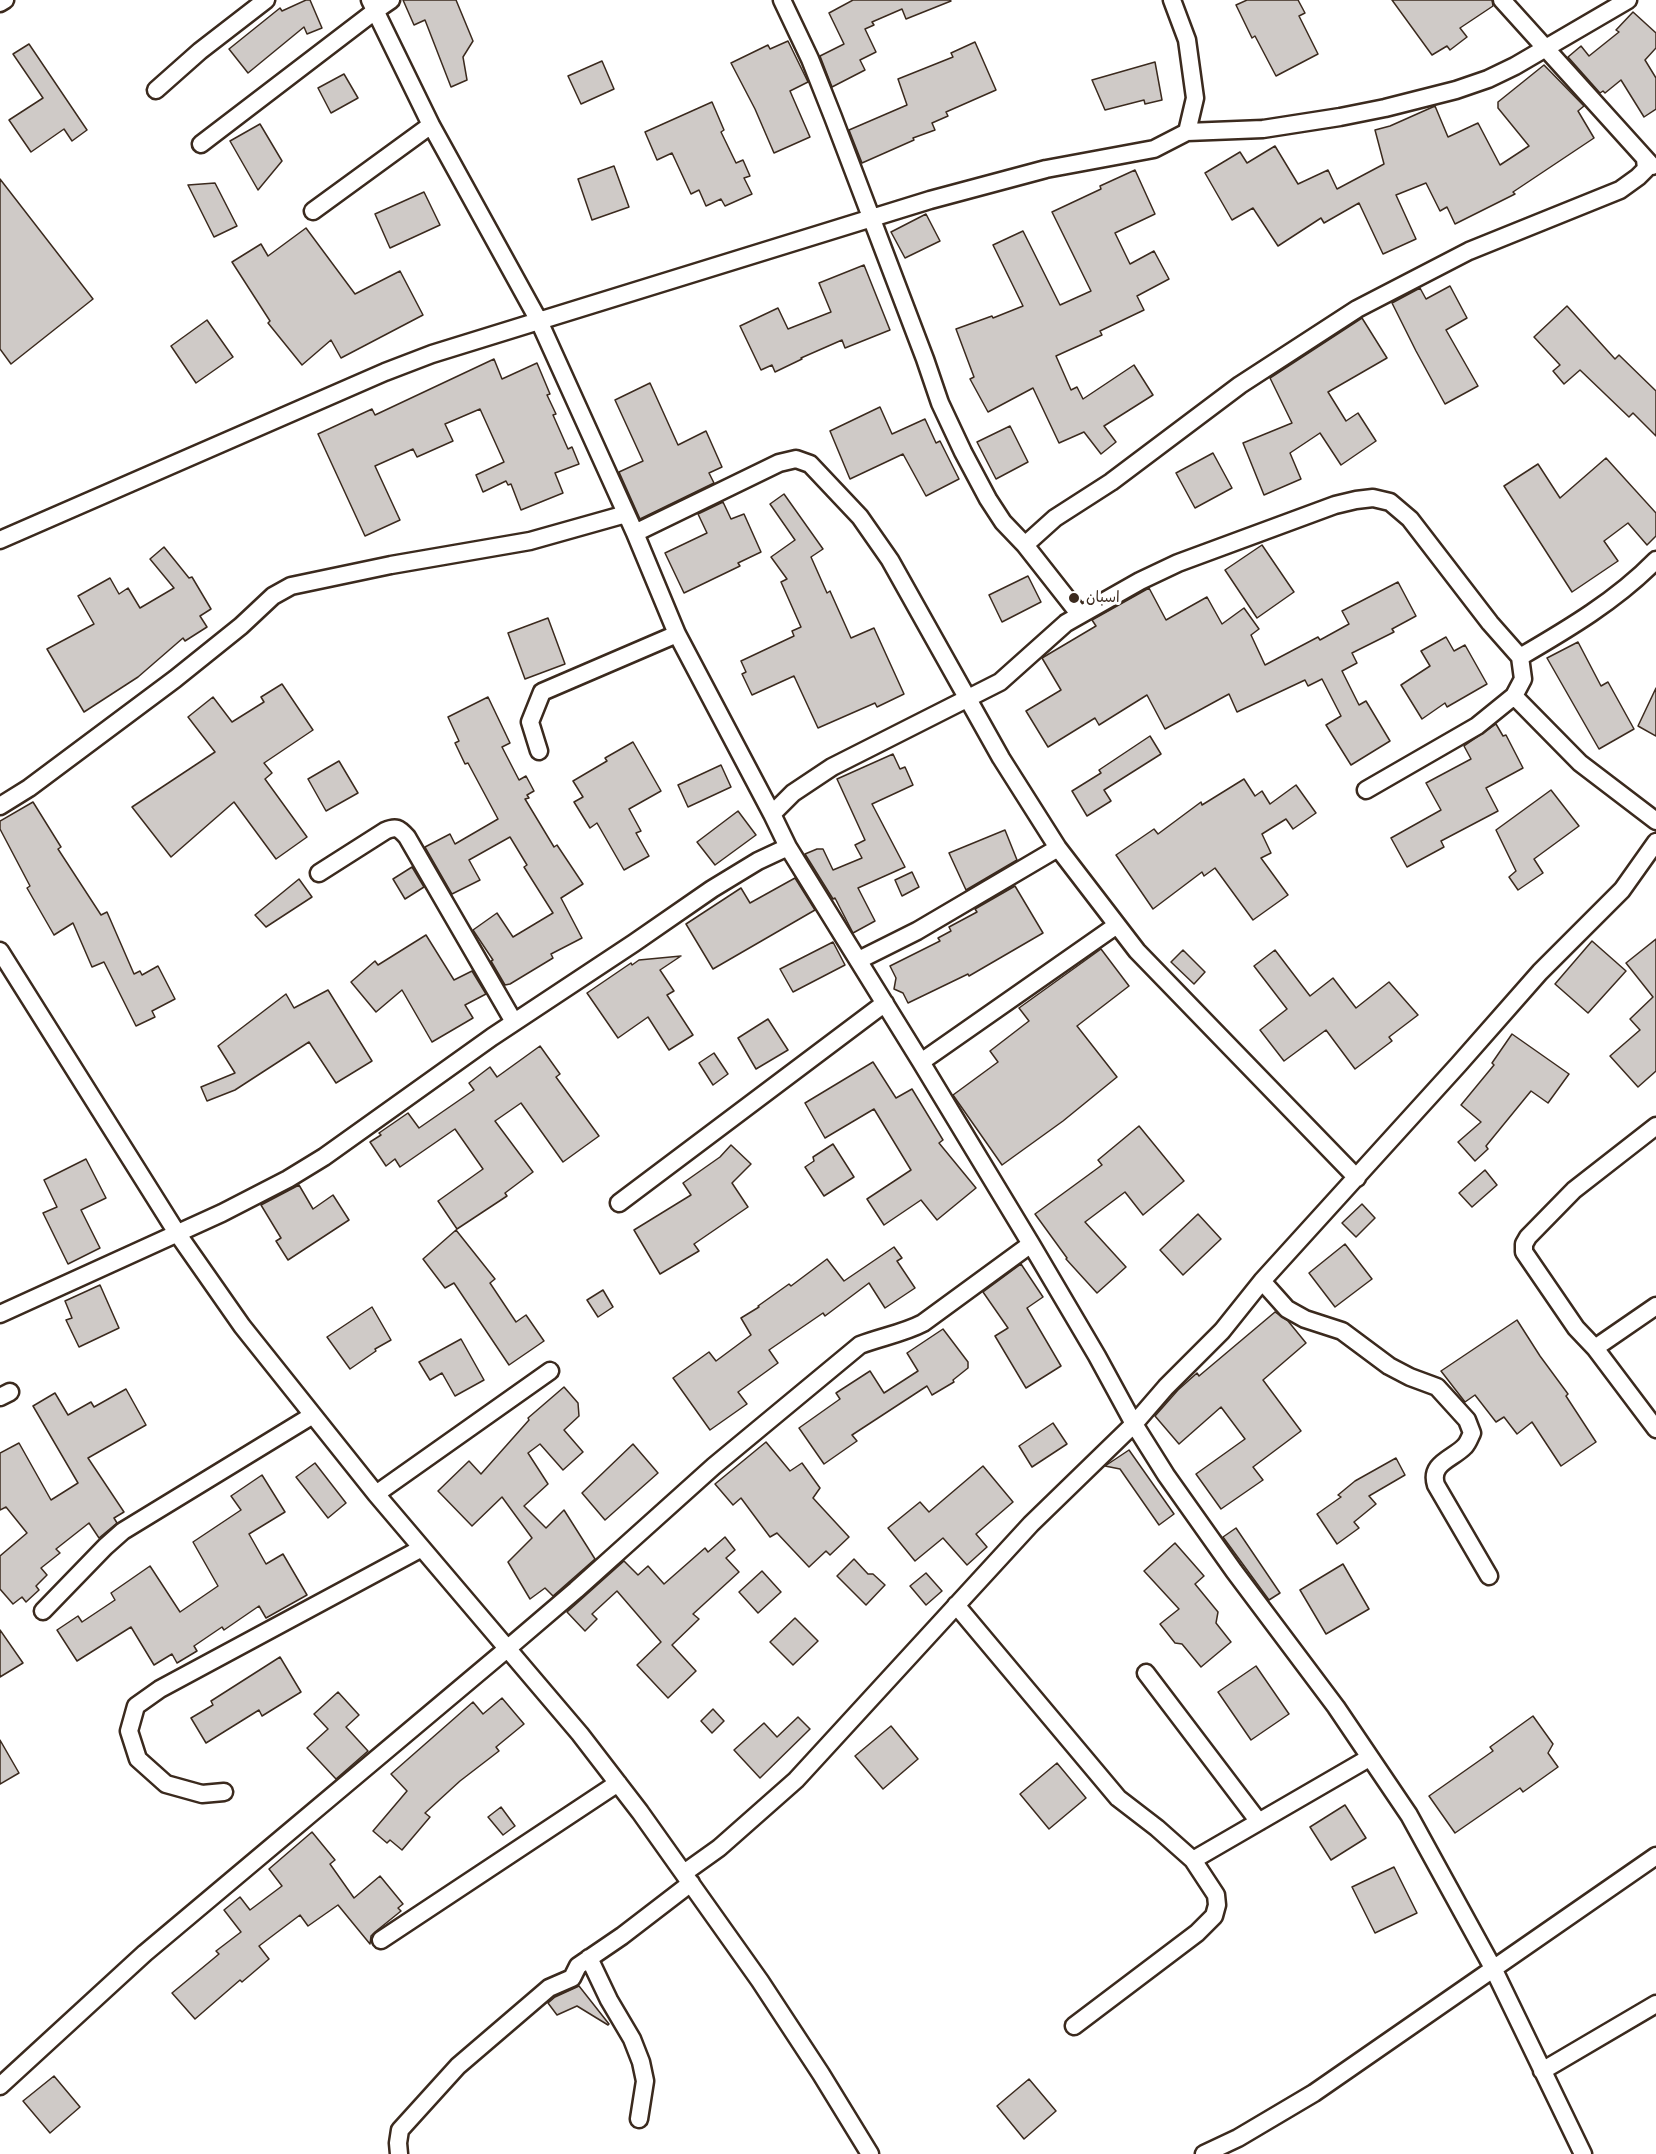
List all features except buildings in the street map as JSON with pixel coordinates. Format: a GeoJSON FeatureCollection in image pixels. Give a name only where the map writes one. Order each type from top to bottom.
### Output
{"type":"FeatureCollection","features":[{"type":"Feature","properties":{"kind":"street"},"geometry":{"type":"LineString","coordinates":[[0,3],[5,0]]}},
{"type":"Feature","properties":{"kind":"street"},"geometry":{"type":"LineString","coordinates":[[156,90],[200,51],[266,0]]}},
{"type":"Feature","properties":{"kind":"street"},"geometry":{"type":"LineString","coordinates":[[201,144],[372,5],[391,0]]}},
{"type":"Feature","properties":{"kind":"street"},"geometry":{"type":"LineString","coordinates":[[782,0],[810,59],[940,403],[963,452],[1003,522],[1025,545],[1080,615]]}},
{"type":"Feature","properties":{"kind":"street"},"geometry":{"type":"LineString","coordinates":[[1172,0],[1187,40],[1195,98],[1187,132]]}},
{"type":"Feature","properties":{"kind":"street"},"geometry":{"type":"LineString","coordinates":[[1025,545],[1055,518],[1111,482],[1240,385],[1348,314],[1469,251],[1620,190],[1651,164],[1502,0]]}},
{"type":"Feature","properties":{"kind":"street"},"geometry":{"type":"LineString","coordinates":[[0,540],[385,372],[442,350],[984,185],[1046,169],[1154,149],[1187,132],[1263,129],[1340,117],[1456,90],[1488,79],[1515,66],[1628,0]]}},
{"type":"Feature","properties":{"kind":"street"},"geometry":{"type":"LineString","coordinates":[[372,5],[431,125],[539,321],[634,532],[677,634],[788,848],[859,960],[1031,1244],[1134,1424],[1166,1475],[1234,1571],[1336,1707],[1409,1815],[1493,1968],[1583,2154]]}},
{"type":"Feature","properties":{"kind":"street"},"geometry":{"type":"LineString","coordinates":[[313,212],[431,125]]}},
{"type":"Feature","properties":{"kind":"street"},"geometry":{"type":"LineString","coordinates":[[634,532],[779,464],[796,459],[810,464],[860,518],[890,560],[1000,758],[1058,848],[1137,951],[1357,1178]]}},
{"type":"Feature","properties":{"kind":"street"},"geometry":{"type":"LineString","coordinates":[[772,814],[793,793],[832,767],[1000,682],[1066,623],[1178,563],[1335,505],[1373,498],[1390,502],[1410,519],[1520,657],[1523,679],[1514,696],[1477,726],[1366,790]]}},
{"type":"Feature","properties":{"kind":"street"},"geometry":{"type":"LineString","coordinates":[[0,806],[29,788],[175,679],[273,597],[291,586],[391,565],[530,541],[626,514]]}},
{"type":"Feature","properties":{"kind":"street"},"geometry":{"type":"LineString","coordinates":[[1520,657],[1556,637],[1609,601],[1656,560]]}},
{"type":"Feature","properties":{"kind":"street"},"geometry":{"type":"LineString","coordinates":[[539,751],[530,722],[542,692],[677,634]]}},
{"type":"Feature","properties":{"kind":"street"},"geometry":{"type":"LineString","coordinates":[[1514,696],[1580,764],[1656,821]]}},
{"type":"Feature","properties":{"kind":"street"},"geometry":{"type":"LineString","coordinates":[[319,873],[385,831],[394,827],[400,828],[514,1022]]}},
{"type":"Feature","properties":{"kind":"street"},"geometry":{"type":"LineString","coordinates":[[399,2154],[400,2130],[458,2066],[549,1988],[572,1978],[578,1966],[622,1936],[796,1780],[1031,1524],[1134,1424],[1222,1331],[1262,1281],[1540,972],[1623,890],[1656,842]]}},
{"type":"Feature","properties":{"kind":"street"},"geometry":{"type":"LineString","coordinates":[[0,1314],[231,1208],[324,1157],[514,1022],[712,889],[758,861],[788,848]]}},
{"type":"Feature","properties":{"kind":"street"},"geometry":{"type":"LineString","coordinates":[[859,960],[917,931],[1058,848]]}},
{"type":"Feature","properties":{"kind":"street"},"geometry":{"type":"LineString","coordinates":[[921,1062],[1117,925]]}},
{"type":"Feature","properties":{"kind":"street"},"geometry":{"type":"LineString","coordinates":[[0,951],[177,1233],[242,1326],[376,1494],[508,1648],[618,1783],[760,1981],[870,2154]]}},
{"type":"Feature","properties":{"kind":"street"},"geometry":{"type":"LineString","coordinates":[[619,1203],[885,1003]]}},
{"type":"Feature","properties":{"kind":"street"},"geometry":{"type":"LineString","coordinates":[[1656,1126],[1574,1190],[1524,1244],[1524,1252],[1528,1260],[1576,1328],[1656,1429]]}},
{"type":"Feature","properties":{"kind":"street"},"geometry":{"type":"LineString","coordinates":[[0,2086],[145,1953],[508,1648],[714,1466],[860,1345],[924,1323],[1031,1244]]}},
{"type":"Feature","properties":{"kind":"street"},"geometry":{"type":"LineString","coordinates":[[1262,1281],[1287,1309],[1305,1319],[1342,1331],[1389,1366],[1437,1387],[1467,1420],[1472,1433],[1466,1446],[1437,1467],[1433,1477],[1489,1576]]}},
{"type":"Feature","properties":{"kind":"street"},"geometry":{"type":"LineString","coordinates":[[1594,1348],[1656,1306]]}},
{"type":"Feature","properties":{"kind":"street"},"geometry":{"type":"LineString","coordinates":[[376,1494],[550,1371]]}},
{"type":"Feature","properties":{"kind":"street"},"geometry":{"type":"LineString","coordinates":[[43,1611],[123,1531],[313,1415]]}},
{"type":"Feature","properties":{"kind":"street"},"geometry":{"type":"LineString","coordinates":[[224,1792],[202,1794],[166,1784],[138,1759],[129,1731],[136,1706],[160,1689],[422,1548]]}},
{"type":"Feature","properties":{"kind":"street"},"geometry":{"type":"LineString","coordinates":[[956,1605],[1118,1798],[1193,1860],[1216,1895],[1217,1905],[1214,1916],[1197,1934],[1074,2026]]}},
{"type":"Feature","properties":{"kind":"street"},"geometry":{"type":"LineString","coordinates":[[1146,1672],[1259,1822]]}},
{"type":"Feature","properties":{"kind":"street"},"geometry":{"type":"LineString","coordinates":[[1193,1860],[1369,1758]]}},
{"type":"Feature","properties":{"kind":"street"},"geometry":{"type":"LineString","coordinates":[[381,1940],[618,1783]]}},
{"type":"Feature","properties":{"kind":"street"},"geometry":{"type":"LineString","coordinates":[[1204,2154],[1238,2138],[1314,2093],[1656,1856]]}},
{"type":"Feature","properties":{"kind":"street"},"geometry":{"type":"LineString","coordinates":[[589,1958],[609,2000],[632,2039],[641,2062],[645,2081],[639,2119]]}},
{"type":"Feature","properties":{"kind":"street"},"geometry":{"type":"LineString","coordinates":[[1542,2071],[1656,2004]]}},
{"type":"Feature","properties":{"kind":"place","name":"اسبان"},"geometry":{"type":"Point","coordinates":[1074,598]}}]}
